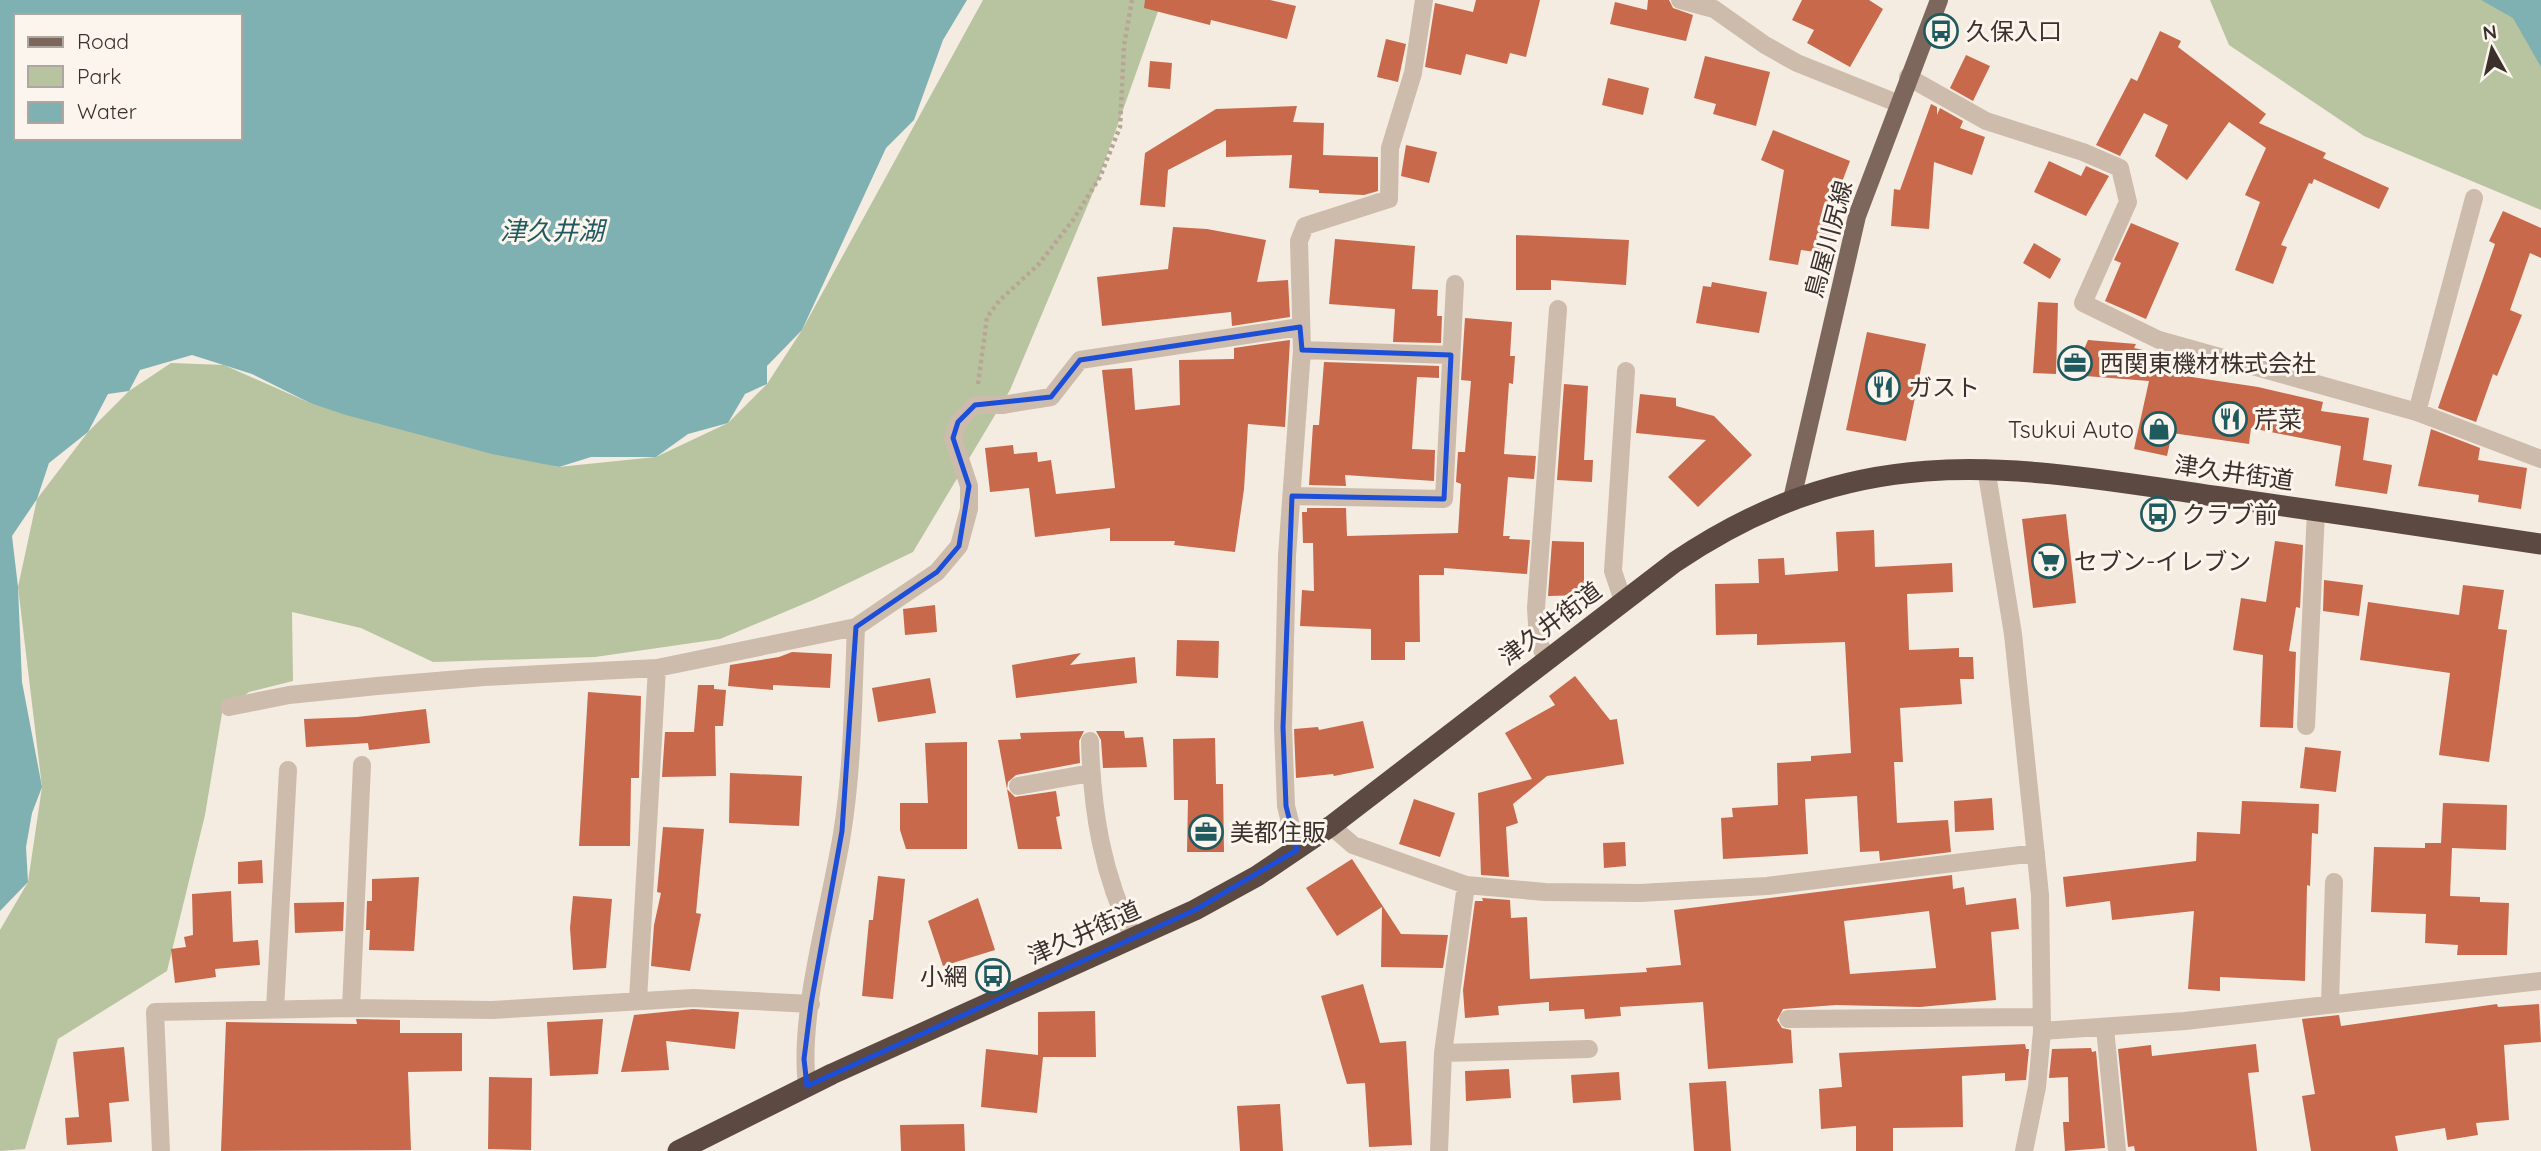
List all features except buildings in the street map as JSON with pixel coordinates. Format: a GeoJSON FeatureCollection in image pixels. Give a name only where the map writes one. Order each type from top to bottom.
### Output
{"type":"FeatureCollection","features":[{"type":"Feature","properties":{"kind":"highway","name":"津久井街道"},"geometry":{"type":"LineString","coordinates":[[678,1151],[807,1086],[1215,901],[1331,826],[1546,659],[1711,539],[1792,499],[1884,475],[1986,467],[2067,475],[2541,544]]}},
{"type":"Feature","properties":{"kind":"main road","name":"鳥屋川尻線"},"geometry":{"type":"LineString","coordinates":[[1792,499],[1857,216],[1897,103],[1939,0]]}},
{"type":"Feature","properties":{"kind":"street"},"geometry":{"type":"LineString","coordinates":[[1297,850],[1286,806],[1283,727],[1292,496],[1302,350],[1300,241],[1305,226],[1389,199],[1390,148],[1413,73],[1424,0]]}},
{"type":"Feature","properties":{"kind":"street"},"geometry":{"type":"LineString","coordinates":[[1680,0],[1714,9],[1765,45],[1797,62],[1897,103]]}},
{"type":"Feature","properties":{"kind":"street"},"geometry":{"type":"LineString","coordinates":[[1908,77],[1986,121],[2083,152],[2120,168],[2128,202],[2083,303],[2158,340],[2417,412],[2541,459]]}},
{"type":"Feature","properties":{"kind":"street"},"geometry":{"type":"LineString","coordinates":[[2417,412],[2451,276],[2474,198]]}},
{"type":"Feature","properties":{"kind":"street"},"geometry":{"type":"LineString","coordinates":[[1292,496],[1444,499],[1455,284]]}},
{"type":"Feature","properties":{"kind":"street"},"geometry":{"type":"LineString","coordinates":[[1546,659],[1538,640],[1536,608],[1558,309]]}},
{"type":"Feature","properties":{"kind":"street"},"geometry":{"type":"LineString","coordinates":[[229,707],[289,695],[376,686],[657,668],[856,627],[937,572],[959,546],[969,509],[969,486],[953,438],[958,422],[975,405],[1002,405],[1051,397],[1080,360],[1300,327]]}},
{"type":"Feature","properties":{"kind":"street"},"geometry":{"type":"LineString","coordinates":[[1302,350],[1451,355]]}},
{"type":"Feature","properties":{"kind":"street"},"geometry":{"type":"LineString","coordinates":[[1623,601],[1613,571],[1626,371]]}},
{"type":"Feature","properties":{"kind":"street"},"geometry":{"type":"LineString","coordinates":[[1986,467],[2013,634],[2036,853],[2042,1024],[2036,1087],[2024,1151]]}},
{"type":"Feature","properties":{"kind":"street"},"geometry":{"type":"LineString","coordinates":[[2306,726],[2316,511]]}},
{"type":"Feature","properties":{"kind":"street"},"geometry":{"type":"LineString","coordinates":[[807,1086],[804,1059],[811,1004],[842,831],[851,741],[856,627]]}},
{"type":"Feature","properties":{"kind":"street"},"geometry":{"type":"LineString","coordinates":[[638,1000],[657,668]]}},
{"type":"Feature","properties":{"kind":"street"},"geometry":{"type":"LineString","coordinates":[[1090,741],[1091,773],[1102,859],[1115,902],[1133,939]]}},
{"type":"Feature","properties":{"kind":"street"},"geometry":{"type":"LineString","coordinates":[[351,1008],[362,765]]}},
{"type":"Feature","properties":{"kind":"street"},"geometry":{"type":"LineString","coordinates":[[275,1009],[288,770]]}},
{"type":"Feature","properties":{"kind":"street"},"geometry":{"type":"LineString","coordinates":[[1018,786],[1091,773]]}},
{"type":"Feature","properties":{"kind":"street"},"geometry":{"type":"LineString","coordinates":[[1331,826],[1353,845],[1466,885],[1545,892],[1706,890],[1767,886],[2036,853]]}},
{"type":"Feature","properties":{"kind":"street"},"geometry":{"type":"LineString","coordinates":[[2330,1002],[2334,882]]}},
{"type":"Feature","properties":{"kind":"street"},"geometry":{"type":"LineString","coordinates":[[1439,1151],[1443,1053],[1466,885]]}},
{"type":"Feature","properties":{"kind":"street"},"geometry":{"type":"LineString","coordinates":[[1788,1019],[2042,1024],[2105,1028],[2541,981]]}},
{"type":"Feature","properties":{"kind":"street"},"geometry":{"type":"LineString","coordinates":[[161,1151],[155,1012],[351,1008],[492,1010],[693,998],[811,1004]]}},
{"type":"Feature","properties":{"kind":"street"},"geometry":{"type":"LineString","coordinates":[[2105,1028],[2117,1151]]}},
{"type":"Feature","properties":{"kind":"street"},"geometry":{"type":"LineString","coordinates":[[1443,1053],[1589,1049]]}},
{"type":"Feature","properties":{"kind":"path"},"geometry":{"type":"LineString","coordinates":[[975,405],[987,317],[1000,300],[1038,265],[1073,220],[1100,177],[1120,127],[1124,46],[1132,0]]}},
{"type":"Feature","properties":{"kind":"highlighted area"},"geometry":{"type":"Polygon","coordinates":[[[1300,327],[1302,350],[1451,355],[1444,499],[1292,496],[1283,727],[1286,806],[1297,850],[1195,910],[807,1086],[804,1059],[811,1004],[842,831],[856,627],[937,572],[959,546],[969,486],[953,438],[958,422],[975,405],[1051,397],[1080,360],[1300,327]]]}},
{"type":"Feature","properties":{"kind":"green space"},"geometry":{"type":"Polygon","coordinates":[[[983,0],[1162,0],[1097,183],[1010,390],[913,552],[813,600],[720,639],[595,657],[433,662],[361,628],[292,612],[293,681],[249,692],[222,713],[205,815],[167,971],[58,1039],[25,1149],[0,1151],[0,930],[28,882],[42,787],[18,587],[37,499],[88,432],[129,391],[171,363],[224,365],[310,403],[558,467],[656,457],[728,423],[767,384],[802,330],[983,0]]]}},
{"type":"Feature","properties":{"kind":"green space"},"geometry":{"type":"Polygon","coordinates":[[[2210,0],[2488,0],[2521,17],[2541,47],[2541,210],[2364,136],[2229,45],[2210,0]]]}},
{"type":"Feature","properties":{"kind":"water","name":"津久井湖"},"geometry":{"type":"Polygon","coordinates":[[[0,0],[967,0],[943,40],[914,120],[886,148],[802,330],[767,366],[767,384],[745,394],[728,423],[688,434],[656,457],[591,457],[559,467],[492,454],[346,415],[310,403],[252,374],[192,355],[140,370],[129,391],[108,394],[88,432],[49,463],[37,499],[12,536],[18,587],[22,682],[42,787],[32,813],[26,847],[28,882],[0,911],[0,0]]]}},
{"type":"Feature","properties":{"kind":"water"},"geometry":{"type":"Polygon","coordinates":[[[2481,0],[2541,0],[2541,67],[2513,18],[2481,0]]]}},
{"type":"Feature","properties":{"kind":"place","name":"久保入口"},"geometry":{"type":"Point","coordinates":[1941,31]}},
{"type":"Feature","properties":{"kind":"place","name":"西関東機材株式会社"},"geometry":{"type":"Point","coordinates":[2075,363]}},
{"type":"Feature","properties":{"kind":"place","name":"ガスト"},"geometry":{"type":"Point","coordinates":[1883,387]}},
{"type":"Feature","properties":{"kind":"place","name":"芹菜"},"geometry":{"type":"Point","coordinates":[2230,419]}},
{"type":"Feature","properties":{"kind":"place","name":"Tsukui Auto"},"geometry":{"type":"Point","coordinates":[2159,429]}},
{"type":"Feature","properties":{"kind":"place","name":"クラブ前"},"geometry":{"type":"Point","coordinates":[2158,514]}},
{"type":"Feature","properties":{"kind":"place","name":"セブン-イレブン"},"geometry":{"type":"Point","coordinates":[2049,561]}},
{"type":"Feature","properties":{"kind":"place","name":"美都住販"},"geometry":{"type":"Point","coordinates":[1206,832]}},
{"type":"Feature","properties":{"kind":"place","name":"小網"},"geometry":{"type":"Point","coordinates":[993,976]}}]}
